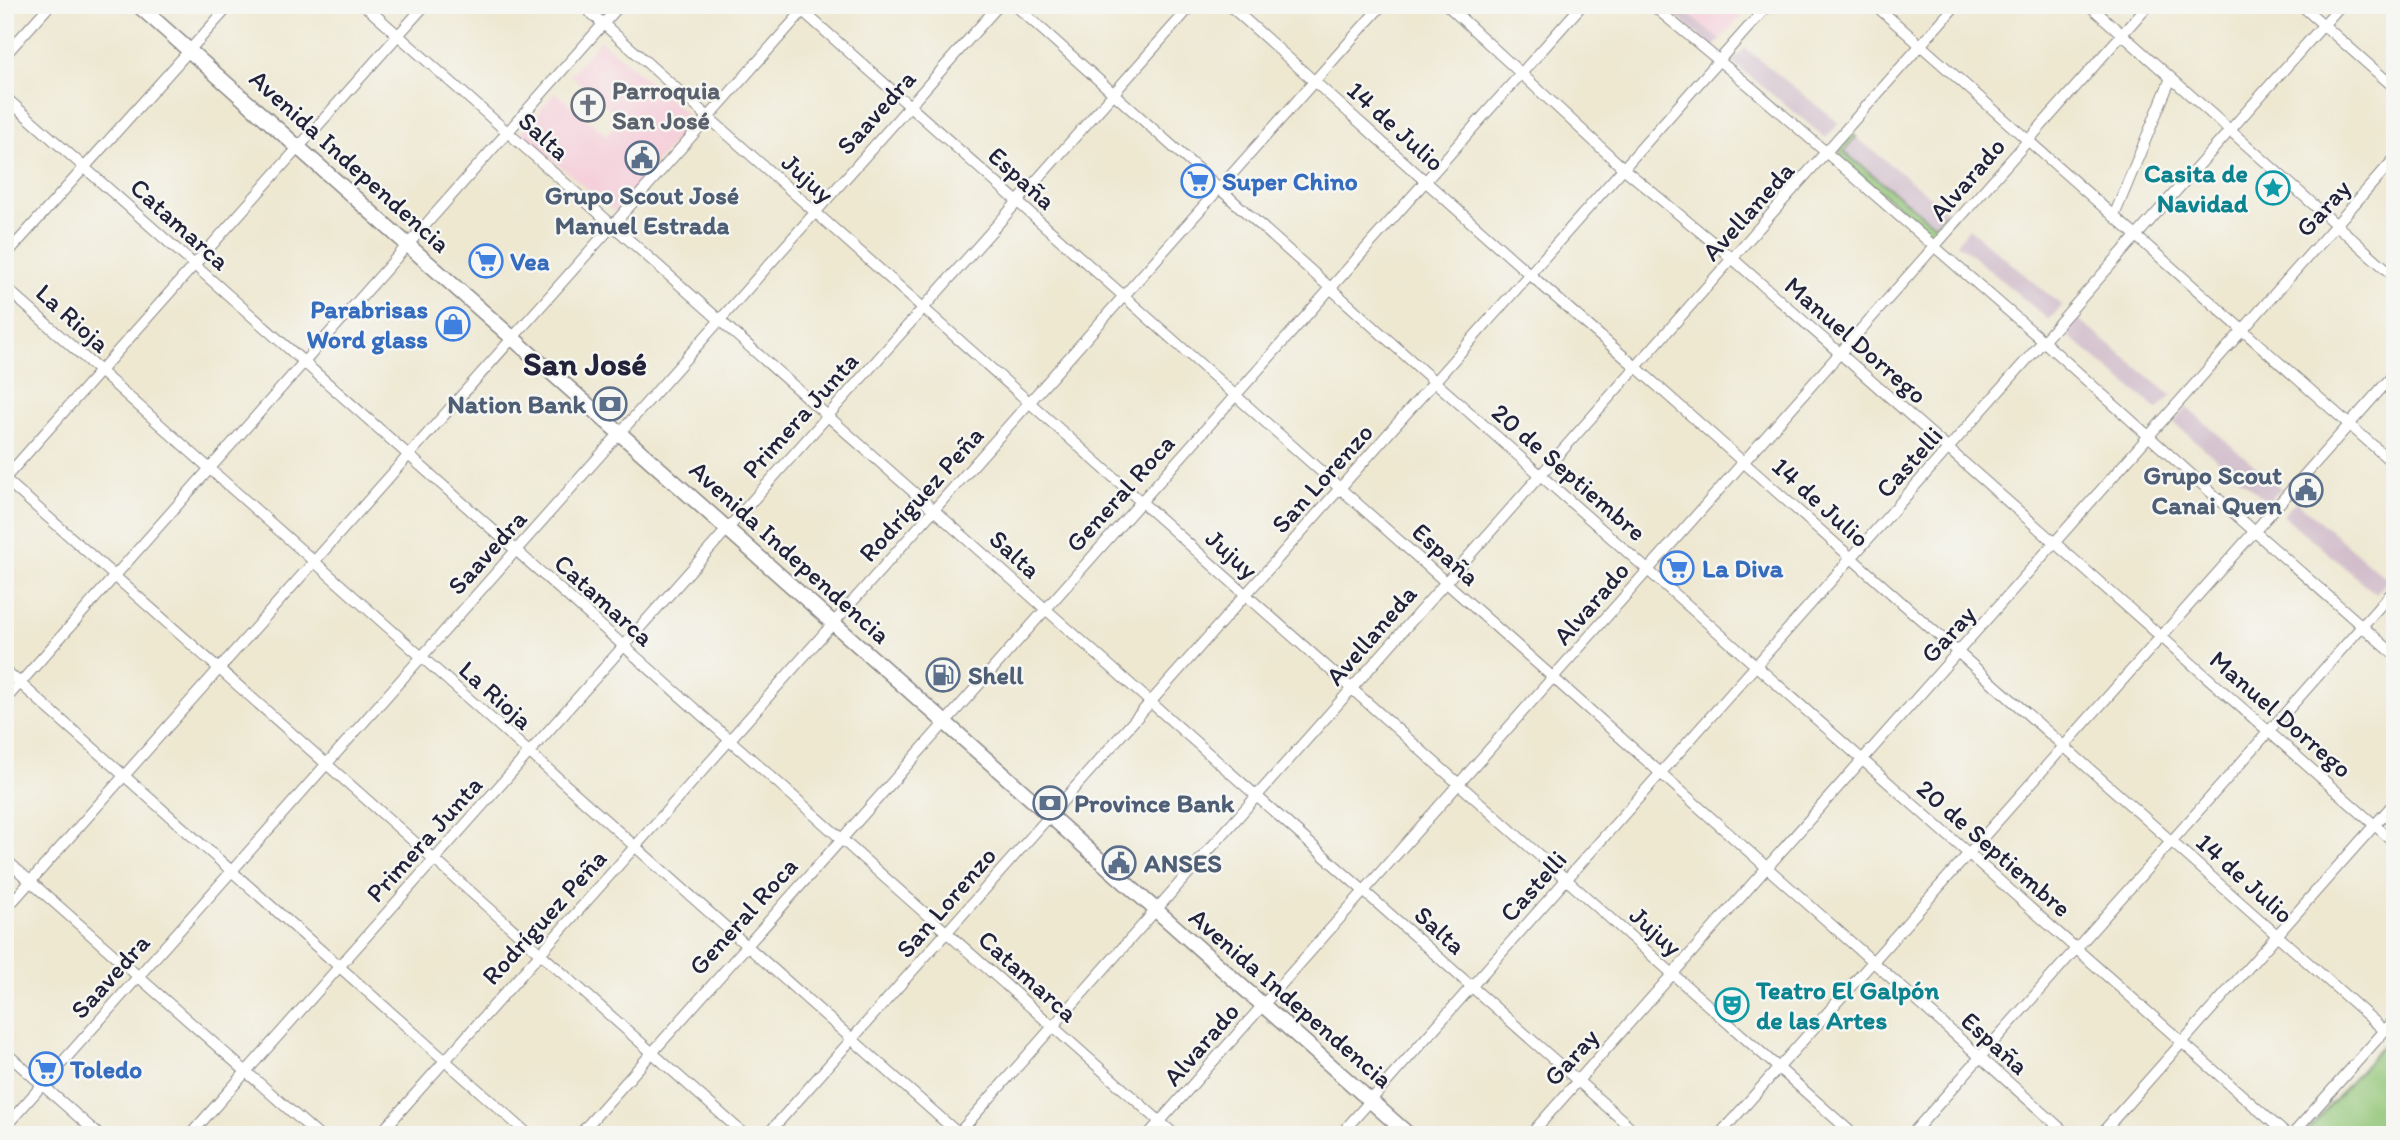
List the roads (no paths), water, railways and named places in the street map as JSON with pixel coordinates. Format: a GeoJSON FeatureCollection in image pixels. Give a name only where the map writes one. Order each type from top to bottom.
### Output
{"type":"FeatureCollection","features":[{"type":"Feature","properties":{"kind":"main road","name":"Avenida Independencia"},"geometry":{"type":"LineString","coordinates":[[138,5],[1409,1135]]}},
{"type":"Feature","properties":{"kind":"street"},"geometry":{"type":"LineString","coordinates":[[5,55],[50,5]]}},
{"type":"Feature","properties":{"kind":"street"},"geometry":{"type":"LineString","coordinates":[[5,256],[230,5]]}},
{"type":"Feature","properties":{"kind":"street","name":"Salta"},"geometry":{"type":"LineString","coordinates":[[364,5],[1639,1135]]}},
{"type":"Feature","properties":{"kind":"street"},"geometry":{"type":"LineString","coordinates":[[425,5],[5,479],[745,1135]]}},
{"type":"Feature","properties":{"kind":"street","name":"Jujuy"},"geometry":{"type":"LineString","coordinates":[[582,5],[1854,1135]]}},
{"type":"Feature","properties":{"kind":"street"},"geometry":{"type":"LineString","coordinates":[[5,700],[620,5]]}},
{"type":"Feature","properties":{"kind":"street","name":"Saavedra"},"geometry":{"type":"LineString","coordinates":[[5,1127],[999,5]]}},
{"type":"Feature","properties":{"kind":"street","name":"20 de Septiembre"},"geometry":{"type":"LineString","coordinates":[[1015,5],[1435,382],[2287,1135]]}},
{"type":"Feature","properties":{"kind":"street","name":"Primera Junta"},"geometry":{"type":"LineString","coordinates":[[190,1135],[1192,5]]}},
{"type":"Feature","properties":{"kind":"street","name":"14 de Julio"},"geometry":{"type":"LineString","coordinates":[[1229,5],[1426,180],[1529,276],[1744,462],[2384,1030]]}},
{"type":"Feature","properties":{"kind":"street","name":"Rodríguez Peña"},"geometry":{"type":"LineString","coordinates":[[379,1135],[1382,5]]}},
{"type":"Feature","properties":{"kind":"street","name":"Manuel Dorrego"},"geometry":{"type":"LineString","coordinates":[[1447,5],[1623,168],[1733,259],[2395,843]]}},
{"type":"Feature","properties":{"kind":"street","name":"General Roca"},"geometry":{"type":"LineString","coordinates":[[579,1135],[1582,5]]}},
{"type":"Feature","properties":{"kind":"street"},"geometry":{"type":"LineString","coordinates":[[1652,5],[2043,341],[2395,655]]}},
{"type":"Feature","properties":{"kind":"street","name":"San Lorenzo"},"geometry":{"type":"LineString","coordinates":[[767,1135],[1768,5]]}},
{"type":"Feature","properties":{"kind":"street"},"geometry":{"type":"LineString","coordinates":[[1875,5],[2395,465]]}},
{"type":"Feature","properties":{"kind":"street","name":"Avellaneda"},"geometry":{"type":"LineString","coordinates":[[958,1134],[1956,5]]}},
{"type":"Feature","properties":{"kind":"street"},"geometry":{"type":"LineString","coordinates":[[2089,5],[2395,277]]}},
{"type":"Feature","properties":{"kind":"street","name":"Alvarado"},"geometry":{"type":"LineString","coordinates":[[1149,1135],[2148,5]]}},
{"type":"Feature","properties":{"kind":"street"},"geometry":{"type":"LineString","coordinates":[[2301,5],[2395,89]]}},
{"type":"Feature","properties":{"kind":"street","name":"Castelli"},"geometry":{"type":"LineString","coordinates":[[1340,1135],[2342,5]]}},
{"type":"Feature","properties":{"kind":"street"},"geometry":{"type":"LineString","coordinates":[[5,910],[709,118],[803,7]]}},
{"type":"Feature","properties":{"kind":"street","name":"España"},"geometry":{"type":"LineString","coordinates":[[803,7],[1017,202],[2068,1135]]}},
{"type":"Feature","properties":{"kind":"street"},"geometry":{"type":"LineString","coordinates":[[2114,216],[2171,78]]}},
{"type":"Feature","properties":{"kind":"street","name":"Catamarca"},"geometry":{"type":"LineString","coordinates":[[5,97],[1175,1135]]}},
{"type":"Feature","properties":{"kind":"street","name":"Garay"},"geometry":{"type":"LineString","coordinates":[[1530,1135],[2395,158]]}},
{"type":"Feature","properties":{"kind":"street","name":"La Rioja"},"geometry":{"type":"LineString","coordinates":[[5,286],[958,1134]]}},
{"type":"Feature","properties":{"kind":"street"},"geometry":{"type":"LineString","coordinates":[[1719,1135],[2395,373]]}},
{"type":"Feature","properties":{"kind":"street"},"geometry":{"type":"LineString","coordinates":[[1911,1135],[2395,589]]}},
{"type":"Feature","properties":{"kind":"street"},"geometry":{"type":"LineString","coordinates":[[5,670],[529,1135]]}},
{"type":"Feature","properties":{"kind":"street"},"geometry":{"type":"LineString","coordinates":[[2100,1135],[2395,802]]}},
{"type":"Feature","properties":{"kind":"street"},"geometry":{"type":"LineString","coordinates":[[5,859],[318,1135]]}},
{"type":"Feature","properties":{"kind":"street"},"geometry":{"type":"LineString","coordinates":[[2292,1135],[2395,1019]]}},
{"type":"Feature","properties":{"kind":"street"},"geometry":{"type":"LineString","coordinates":[[5,1052],[99,1135]]}},
{"type":"Feature","properties":{"kind":"place","name":"Parroquia San José"},"geometry":{"type":"Point","coordinates":[588,105]}},
{"type":"Feature","properties":{"kind":"place","name":"Grupo Scout José Manuel Estrada"},"geometry":{"type":"Point","coordinates":[642,158]}},
{"type":"Feature","properties":{"kind":"place","name":"Super Chino"},"geometry":{"type":"Point","coordinates":[1198,181]}},
{"type":"Feature","properties":{"kind":"place","name":"Casita de Navidad"},"geometry":{"type":"Point","coordinates":[2273,188]}},
{"type":"Feature","properties":{"kind":"place","name":"Vea"},"geometry":{"type":"Point","coordinates":[486,261]}},
{"type":"Feature","properties":{"kind":"place","name":"Parabrisas Word glass"},"geometry":{"type":"Point","coordinates":[453,324]}},
{"type":"Feature","properties":{"kind":"place","name":"Nation Bank"},"geometry":{"type":"Point","coordinates":[610,404]}},
{"type":"Feature","properties":{"kind":"place","name":"Grupo Scout Canai Quen"},"geometry":{"type":"Point","coordinates":[2306,490]}},
{"type":"Feature","properties":{"kind":"place","name":"La Diva"},"geometry":{"type":"Point","coordinates":[1677,568]}},
{"type":"Feature","properties":{"kind":"place","name":"Shell"},"geometry":{"type":"Point","coordinates":[943,675]}},
{"type":"Feature","properties":{"kind":"place","name":"Province Bank"},"geometry":{"type":"Point","coordinates":[1050,803]}},
{"type":"Feature","properties":{"kind":"place","name":"ANSES"},"geometry":{"type":"Point","coordinates":[1119,863]}},
{"type":"Feature","properties":{"kind":"place","name":"Teatro El Galpón de las Artes"},"geometry":{"type":"Point","coordinates":[1732,1005]}},
{"type":"Feature","properties":{"kind":"place","name":"Toledo"},"geometry":{"type":"Point","coordinates":[46,1069]}},
{"type":"Feature","properties":{"kind":"district","name":"San José"},"geometry":{"type":"Point","coordinates":[585,363]}}]}
